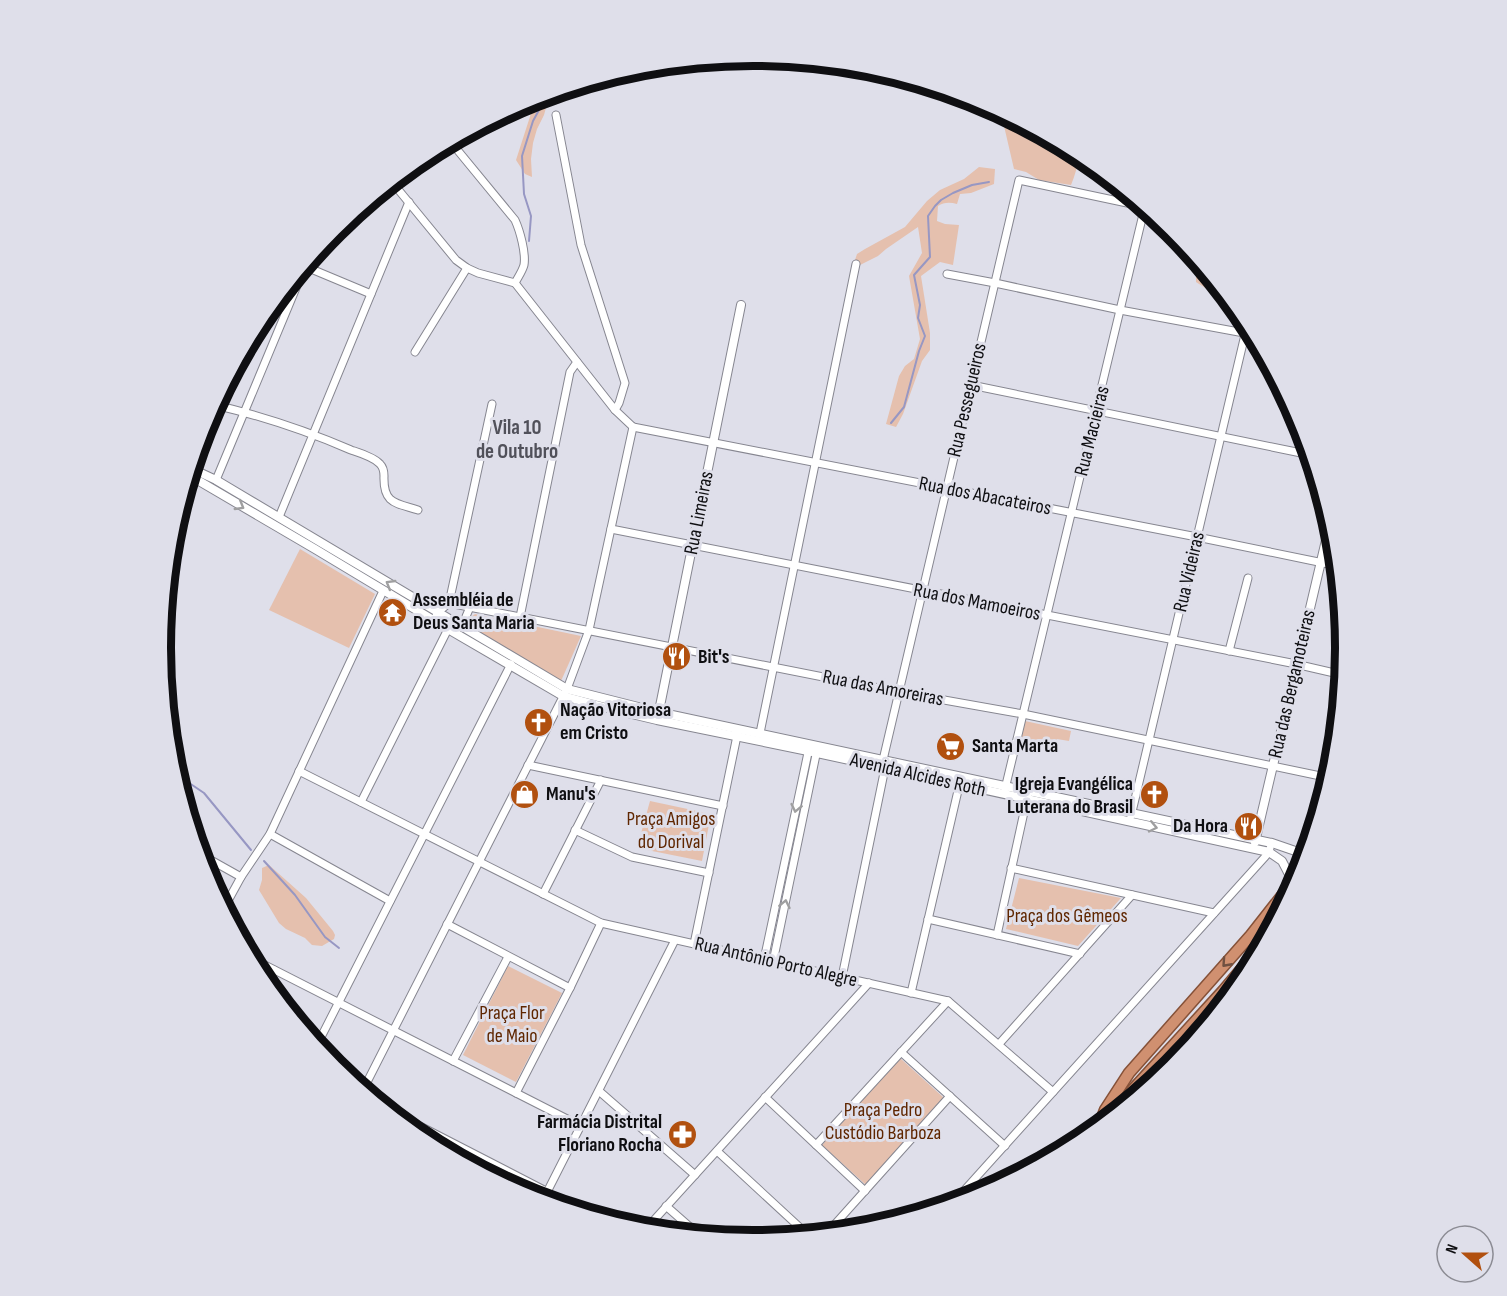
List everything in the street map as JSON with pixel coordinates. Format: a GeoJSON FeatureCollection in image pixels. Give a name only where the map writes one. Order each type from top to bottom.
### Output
{"type":"FeatureCollection","features":[{"type":"Feature","properties":{"kind":"highway"},"geometry":{"type":"LineString","coordinates":[[1103,1113],[1129,1073],[1273,910]]}},
{"type":"Feature","properties":{"kind":"highway"},"geometry":{"type":"LineString","coordinates":[[1131,1091],[1222,992]]}},
{"type":"Feature","properties":{"kind":"street"},"geometry":{"type":"LineString","coordinates":[[556,115],[581,245],[625,383],[620,403],[615,410]]}},
{"type":"Feature","properties":{"kind":"street"},"geometry":{"type":"LineString","coordinates":[[456,148],[515,220],[525,261],[522,272],[515,283]]}},
{"type":"Feature","properties":{"kind":"street","name":"Rua Pessegueiros"},"geometry":{"type":"LineString","coordinates":[[842,977],[899,692],[1019,180],[1129,204]]}},
{"type":"Feature","properties":{"kind":"street"},"geometry":{"type":"LineString","coordinates":[[367,1083],[565,692],[589,630],[633,427],[615,410],[515,283],[478,273],[456,260],[397,188]]}},
{"type":"Feature","properties":{"kind":"street"},"geometry":{"type":"LineString","coordinates":[[279,517],[409,202]]}},
{"type":"Feature","properties":{"kind":"street","name":"Rua Macieiras"},"geometry":{"type":"LineString","coordinates":[[1005,790],[1143,216]]}},
{"type":"Feature","properties":{"kind":"street"},"geometry":{"type":"LineString","coordinates":[[760,734],[855,264]]}},
{"type":"Feature","properties":{"kind":"street"},"geometry":{"type":"LineString","coordinates":[[313,268],[371,294]]}},
{"type":"Feature","properties":{"kind":"street"},"geometry":{"type":"LineString","coordinates":[[416,352],[467,268]]}},
{"type":"Feature","properties":{"kind":"street"},"geometry":{"type":"LineString","coordinates":[[947,274],[1242,332]]}},
{"type":"Feature","properties":{"kind":"street"},"geometry":{"type":"LineString","coordinates":[[216,480],[294,291]]}},
{"type":"Feature","properties":{"kind":"street","name":"Rua Limeiras"},"geometry":{"type":"LineString","coordinates":[[658,716],[741,305]]}},
{"type":"Feature","properties":{"kind":"street","name":"Rua Videiras"},"geometry":{"type":"LineString","coordinates":[[1131,817],[1244,336]]}},
{"type":"Feature","properties":{"kind":"street"},"geometry":{"type":"LineString","coordinates":[[520,617],[570,372],[577,362]]}},
{"type":"Feature","properties":{"kind":"street"},"geometry":{"type":"LineString","coordinates":[[971,385],[1302,453]]}},
{"type":"Feature","properties":{"kind":"street"},"geometry":{"type":"LineString","coordinates":[[434,621],[438,612],[449,603],[492,404]]}},
{"type":"Feature","properties":{"kind":"street"},"geometry":{"type":"LineString","coordinates":[[224,407],[314,434],[368,456],[380,463],[384,471],[384,488],[388,498],[394,503],[418,510]]}},
{"type":"Feature","properties":{"kind":"street","name":"Rua dos Abacateiros"},"geometry":{"type":"LineString","coordinates":[[633,427],[1330,564]]}},
{"type":"Feature","properties":{"kind":"street"},"geometry":{"type":"LineString","coordinates":[[199,472],[216,480],[462,626],[565,692]]}},
{"type":"Feature","properties":{"kind":"street"},"geometry":{"type":"LineString","coordinates":[[196,480],[434,621],[565,692]]}},
{"type":"Feature","properties":{"kind":"street","name":"Rua dos Mamoeiros"},"geometry":{"type":"LineString","coordinates":[[611,529],[1335,673]]}},
{"type":"Feature","properties":{"kind":"street","name":"Rua das Bergamoteiras"},"geometry":{"type":"LineString","coordinates":[[1254,844],[1325,541]]}},
{"type":"Feature","properties":{"kind":"street"},"geometry":{"type":"LineString","coordinates":[[1229,651],[1248,578]]}},
{"type":"Feature","properties":{"kind":"street"},"geometry":{"type":"LineString","coordinates":[[229,899],[270,834],[383,591]]}},
{"type":"Feature","properties":{"kind":"street","name":"Rua das Amoreiras"},"geometry":{"type":"LineString","coordinates":[[449,603],[899,692],[1023,714],[1321,775]]}},
{"type":"Feature","properties":{"kind":"street"},"geometry":{"type":"LineString","coordinates":[[462,626],[470,607]]}},
{"type":"Feature","properties":{"kind":"street"},"geometry":{"type":"LineString","coordinates":[[361,802],[448,629]]}},
{"type":"Feature","properties":{"kind":"street"},"geometry":{"type":"LineString","coordinates":[[321,1037],[511,664]]}},
{"type":"Feature","properties":{"kind":"street","name":"Avenida Alcides Roth"},"geometry":{"type":"LineString","coordinates":[[565,692],[615,710],[738,732],[1298,853]]}},
{"type":"Feature","properties":{"kind":"street"},"geometry":{"type":"LineString","coordinates":[[694,944],[738,732]]}},
{"type":"Feature","properties":{"kind":"street","name":"Avenida Alcides Roth"},"geometry":{"type":"LineString","coordinates":[[738,732],[760,734],[813,748]]}},
{"type":"Feature","properties":{"kind":"street"},"geometry":{"type":"LineString","coordinates":[[764,960],[787,851],[813,748]]}},
{"type":"Feature","properties":{"kind":"street"},"geometry":{"type":"LineString","coordinates":[[773,962],[813,748]]}},
{"type":"Feature","properties":{"kind":"street"},"geometry":{"type":"LineString","coordinates":[[528,765],[723,806]]}},
{"type":"Feature","properties":{"kind":"street","name":"Rua Antônio Porto Alegre"},"geometry":{"type":"LineString","coordinates":[[299,771],[601,923],[948,1001],[1053,1092]]}},
{"type":"Feature","properties":{"kind":"street"},"geometry":{"type":"LineString","coordinates":[[543,894],[601,780]]}},
{"type":"Feature","properties":{"kind":"street"},"geometry":{"type":"LineString","coordinates":[[911,993],[960,780]]}},
{"type":"Feature","properties":{"kind":"street"},"geometry":{"type":"LineString","coordinates":[[997,935],[1028,795]]}},
{"type":"Feature","properties":{"kind":"street"},"geometry":{"type":"LineString","coordinates":[[575,831],[632,857],[709,873]]}},
{"type":"Feature","properties":{"kind":"street"},"geometry":{"type":"LineString","coordinates":[[270,834],[390,901]]}},
{"type":"Feature","properties":{"kind":"street"},"geometry":{"type":"LineString","coordinates":[[965,1190],[1214,913],[1270,847],[1282,861],[1289,876]]}},
{"type":"Feature","properties":{"kind":"street"},"geometry":{"type":"LineString","coordinates":[[787,851],[795,853]]}},
{"type":"Feature","properties":{"kind":"street"},"geometry":{"type":"LineString","coordinates":[[212,861],[241,877]]}},
{"type":"Feature","properties":{"kind":"street"},"geometry":{"type":"LineString","coordinates":[[1011,868],[1214,913]]}},
{"type":"Feature","properties":{"kind":"street"},"geometry":{"type":"LineString","coordinates":[[999,1044],[1132,895]]}},
{"type":"Feature","properties":{"kind":"street"},"geometry":{"type":"LineString","coordinates":[[928,919],[1080,954]]}},
{"type":"Feature","properties":{"kind":"street"},"geometry":{"type":"LineString","coordinates":[[516,1093],[601,923]]}},
{"type":"Feature","properties":{"kind":"street"},"geometry":{"type":"LineString","coordinates":[[447,924],[570,988]]}},
{"type":"Feature","properties":{"kind":"street"},"geometry":{"type":"LineString","coordinates":[[426,1129],[548,1192],[675,940]]}},
{"type":"Feature","properties":{"kind":"street"},"geometry":{"type":"LineString","coordinates":[[453,1061],[508,957]]}},
{"type":"Feature","properties":{"kind":"street"},"geometry":{"type":"LineString","coordinates":[[267,966],[581,1126]]}},
{"type":"Feature","properties":{"kind":"street"},"geometry":{"type":"LineString","coordinates":[[272,974],[274,970]]}},
{"type":"Feature","properties":{"kind":"street"},"geometry":{"type":"LineString","coordinates":[[653,1221],[869,983]]}},
{"type":"Feature","properties":{"kind":"street"},"geometry":{"type":"LineString","coordinates":[[816,1145],[948,1001]]}},
{"type":"Feature","properties":{"kind":"street"},"geometry":{"type":"LineString","coordinates":[[902,1052],[1005,1146]]}},
{"type":"Feature","properties":{"kind":"street"},"geometry":{"type":"LineString","coordinates":[[599,1091],[695,1175]]}},
{"type":"Feature","properties":{"kind":"street"},"geometry":{"type":"LineString","coordinates":[[835,1224],[950,1096]]}},
{"type":"Feature","properties":{"kind":"street"},"geometry":{"type":"LineString","coordinates":[[765,1097],[865,1191]]}},
{"type":"Feature","properties":{"kind":"street"},"geometry":{"type":"LineString","coordinates":[[717,1150],[801,1228]]}},
{"type":"Feature","properties":{"kind":"street"},"geometry":{"type":"LineString","coordinates":[[666,1206],[689,1226]]}},
{"type":"Feature","properties":{"kind":"green space"},"geometry":{"type":"Polygon","coordinates":[[[547,104],[533,143],[532,177],[525,174],[516,160],[532,110],[547,104]]]}},
{"type":"Feature","properties":{"kind":"green space"},"geometry":{"type":"Polygon","coordinates":[[[1006,124],[1011,126],[1078,165],[1071,185],[1039,180],[1026,172],[1014,169],[1004,126],[1006,124]]]}},
{"type":"Feature","properties":{"kind":"green space"},"geometry":{"type":"Polygon","coordinates":[[[979,167],[995,169],[994,184],[971,193],[960,194],[957,204],[947,203],[938,206],[937,221],[959,225],[953,265],[940,262],[921,276],[930,333],[930,350],[922,361],[896,427],[886,424],[899,376],[905,366],[914,359],[920,339],[909,276],[922,253],[918,227],[878,256],[860,265],[855,260],[857,254],[905,227],[927,201],[940,190],[964,179],[979,167]]]}},
{"type":"Feature","properties":{"kind":"green space"},"geometry":{"type":"Polygon","coordinates":[[[1199,274],[1214,292],[1196,282],[1196,276],[1199,274]]]}},
{"type":"Feature","properties":{"kind":"green space"},"geometry":{"type":"Polygon","coordinates":[[[300,549],[375,594],[349,648],[269,610],[300,549]]]}},
{"type":"Feature","properties":{"kind":"green space"},"geometry":{"type":"Polygon","coordinates":[[[475,614],[581,636],[561,681],[475,630],[470,625],[470,618],[475,614]]]}},
{"type":"Feature","properties":{"kind":"green space"},"geometry":{"type":"Polygon","coordinates":[[[1025,721],[1071,731],[1069,741],[1057,739],[1054,753],[1020,745],[1025,721]]]}},
{"type":"Feature","properties":{"kind":"green space","name":"Praça Amigos do Dorival"},"geometry":{"type":"Polygon","coordinates":[[[650,801],[711,814],[702,861],[637,848],[650,801]]]}},
{"type":"Feature","properties":{"kind":"green space"},"geometry":{"type":"Polygon","coordinates":[[[269,865],[306,898],[333,931],[334,939],[322,946],[312,945],[305,938],[279,923],[259,890],[262,868],[269,865]]]}},
{"type":"Feature","properties":{"kind":"green space","name":"Praça dos Gêmeos"},"geometry":{"type":"Polygon","coordinates":[[[1019,878],[1121,898],[1078,946],[1006,929],[1019,878]]]}},
{"type":"Feature","properties":{"kind":"green space","name":"Praça Flor de Maio"},"geometry":{"type":"Polygon","coordinates":[[[508,966],[562,993],[516,1082],[463,1055],[508,966]]]}},
{"type":"Feature","properties":{"kind":"green space","name":"Praça Pedro Custódio Barboza"},"geometry":{"type":"Polygon","coordinates":[[[900,1058],[944,1098],[866,1185],[822,1145],[900,1058]]]}},
{"type":"Feature","properties":{"kind":"waterway"},"geometry":{"type":"LineString","coordinates":[[529,241],[531,216],[524,194],[522,156],[540,107]]}},
{"type":"Feature","properties":{"kind":"waterway"},"geometry":{"type":"LineString","coordinates":[[891,423],[904,407],[925,336],[918,318],[920,305],[914,275],[930,257],[928,216],[941,200],[953,193],[972,185],[989,182]]}},
{"type":"Feature","properties":{"kind":"waterway"},"geometry":{"type":"LineString","coordinates":[[187,782],[204,793],[251,850]]}},
{"type":"Feature","properties":{"kind":"waterway"},"geometry":{"type":"LineString","coordinates":[[264,861],[295,895],[325,937],[339,948]]}},
{"type":"Feature","properties":{"kind":"place","name":"Assembléia de Deus Santa Maria"},"geometry":{"type":"Point","coordinates":[392,612]}},
{"type":"Feature","properties":{"kind":"place","name":"Bit's"},"geometry":{"type":"Point","coordinates":[677,657]}},
{"type":"Feature","properties":{"kind":"place","name":"Nação Vitoriosa em Cristo"},"geometry":{"type":"Point","coordinates":[539,722]}},
{"type":"Feature","properties":{"kind":"place","name":"Santa Marta"},"geometry":{"type":"Point","coordinates":[951,746]}},
{"type":"Feature","properties":{"kind":"place","name":"Manu's"},"geometry":{"type":"Point","coordinates":[525,794]}},
{"type":"Feature","properties":{"kind":"place","name":"Igreja Evangélica Luterana do Brasil"},"geometry":{"type":"Point","coordinates":[1154,795]}},
{"type":"Feature","properties":{"kind":"place","name":"Da Hora"},"geometry":{"type":"Point","coordinates":[1249,826]}},
{"type":"Feature","properties":{"kind":"place","name":"Farmácia Distrital Floriano Rocha"},"geometry":{"type":"Point","coordinates":[683,1134]}},
{"type":"Feature","properties":{"kind":"district","name":"Vila 10 de Outubro"},"geometry":{"type":"Point","coordinates":[517,439]}}]}
